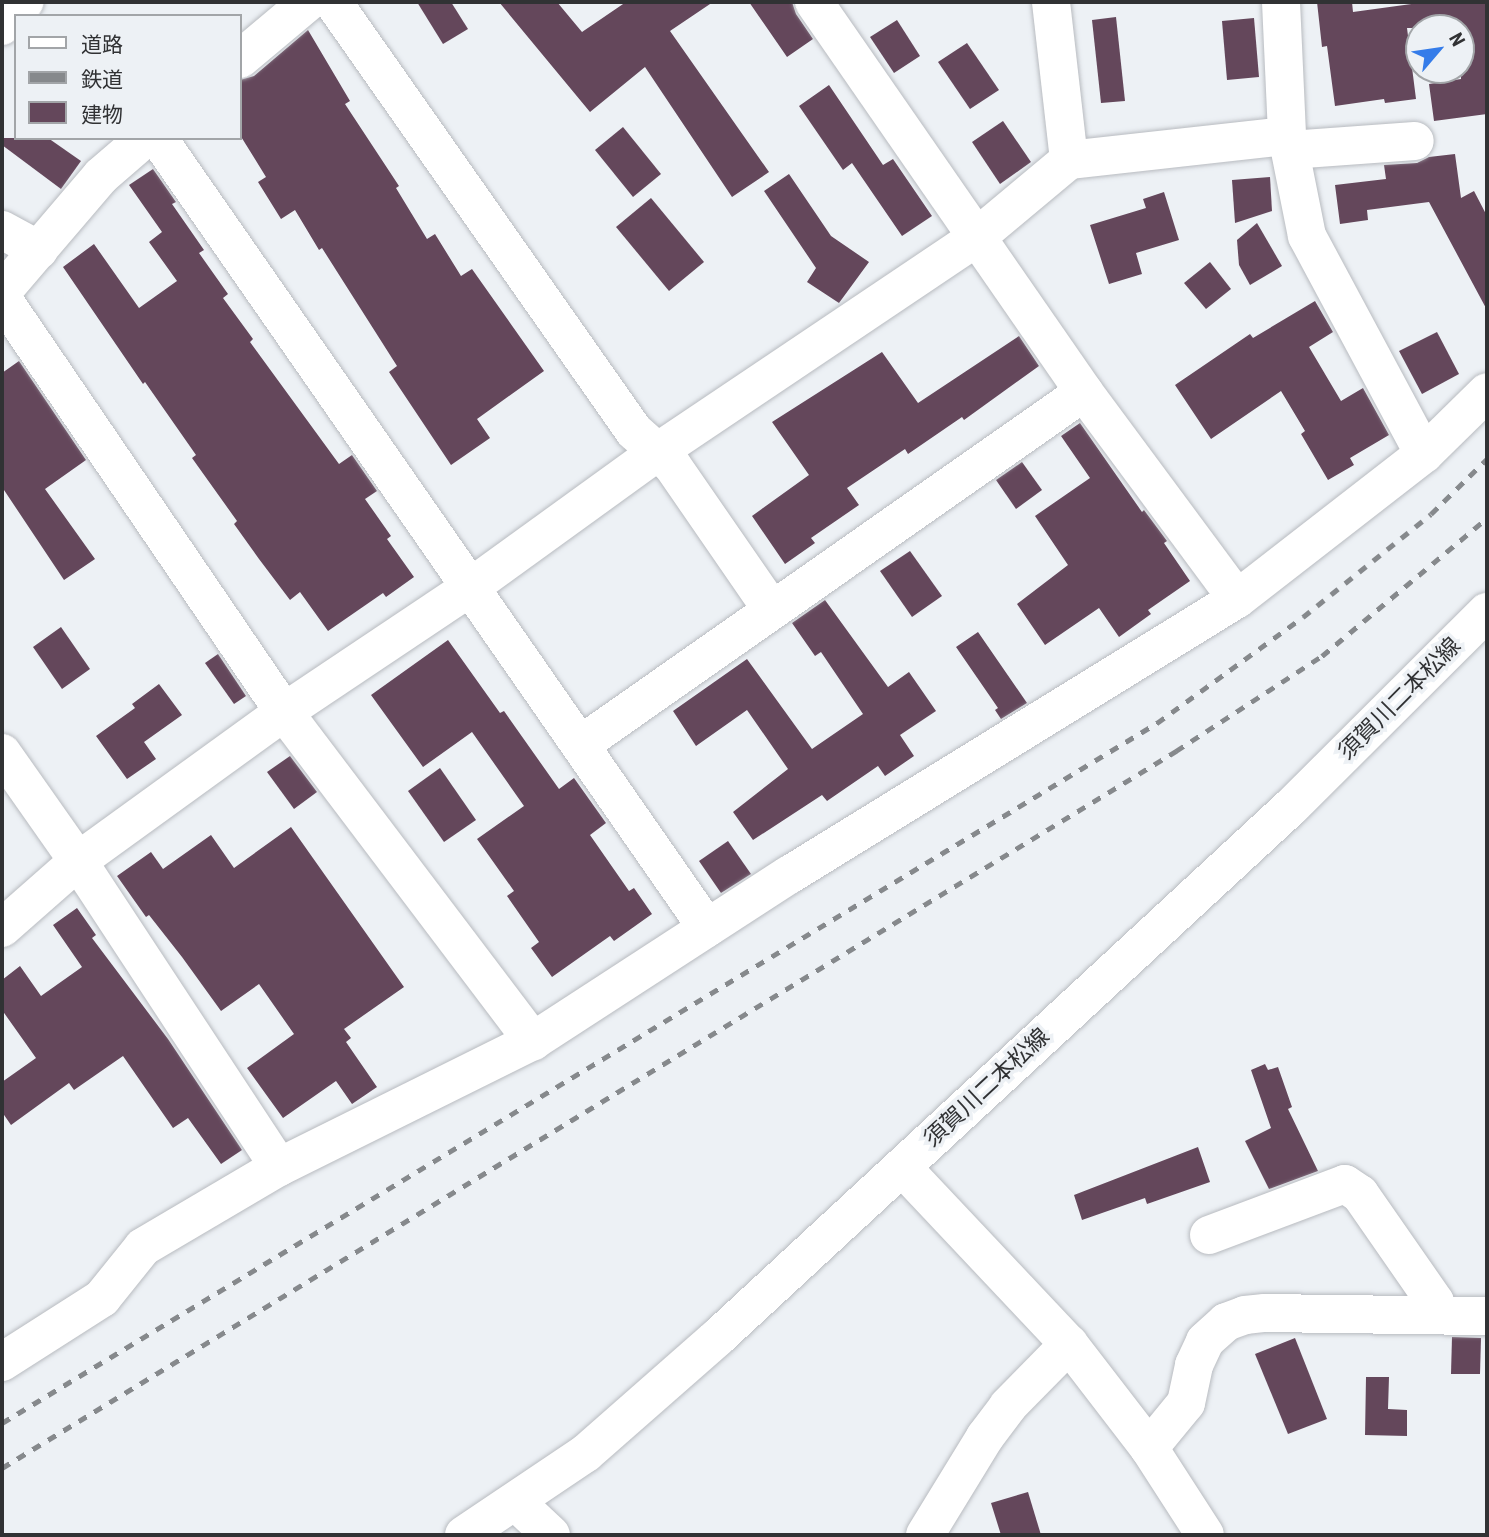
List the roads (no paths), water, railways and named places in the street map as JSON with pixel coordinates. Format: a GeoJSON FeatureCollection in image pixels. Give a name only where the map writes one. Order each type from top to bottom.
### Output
{"type":"FeatureCollection","features":[{"type":"Feature","properties":{"kind":"street"},"geometry":{"type":"LineString","coordinates":[[2,26],[25,2],[40,4],[51,14]]}},
{"type":"Feature","properties":{"kind":"street"},"geometry":{"type":"LineString","coordinates":[[242,57],[308,2]]}},
{"type":"Feature","properties":{"kind":"street"},"geometry":{"type":"LineString","coordinates":[[333,2],[634,431],[656,453],[673,465],[772,610]]}},
{"type":"Feature","properties":{"kind":"street"},"geometry":{"type":"LineString","coordinates":[[814,2],[1084,392],[1237,599]]}},
{"type":"Feature","properties":{"kind":"street"},"geometry":{"type":"LineString","coordinates":[[1051,2],[1069,160]]}},
{"type":"Feature","properties":{"kind":"street"},"geometry":{"type":"LineString","coordinates":[[1281,2],[1289,143],[1307,236],[1424,454]]}},
{"type":"Feature","properties":{"kind":"street"},"geometry":{"type":"LineString","coordinates":[[2,292],[101,176],[143,140]]}},
{"type":"Feature","properties":{"kind":"street"},"geometry":{"type":"LineString","coordinates":[[159,140],[468,589],[708,928]]}},
{"type":"Feature","properties":{"kind":"street"},"geometry":{"type":"LineString","coordinates":[[2,928],[78,861],[284,712],[468,589],[656,453],[977,237],[1069,160],[1289,143],[1415,141]]}},
{"type":"Feature","properties":{"kind":"street"},"geometry":{"type":"LineString","coordinates":[[2,230],[38,250]]}},
{"type":"Feature","properties":{"kind":"street"},"geometry":{"type":"LineString","coordinates":[[2,298],[284,712],[533,1041]]}},
{"type":"Feature","properties":{"kind":"street"},"geometry":{"type":"LineString","coordinates":[[580,745],[1084,392]]}},
{"type":"Feature","properties":{"kind":"street"},"geometry":{"type":"LineString","coordinates":[[2,1362],[102,1298],[143,1247],[279,1167],[533,1041],[708,928],[1237,599],[1424,454],[1487,392]]}},
{"type":"Feature","properties":{"kind":"street","name":"須賀川二本松線"},"geometry":{"type":"LineString","coordinates":[[464,1535],[586,1453],[637,1410],[1292,806],[1487,612]]}},
{"type":"Feature","properties":{"kind":"street"},"geometry":{"type":"LineString","coordinates":[[2,754],[78,861],[279,1167]]}},
{"type":"Feature","properties":{"kind":"street"},"geometry":{"type":"LineString","coordinates":[[902,1167],[1069,1344],[1149,1448],[1205,1535]]}},
{"type":"Feature","properties":{"kind":"street"},"geometry":{"type":"LineString","coordinates":[[1209,1235],[1345,1184],[1360,1194],[1435,1303],[1438,1315]]}},
{"type":"Feature","properties":{"kind":"street"},"geometry":{"type":"LineString","coordinates":[[1149,1448],[1186,1403],[1194,1365],[1205,1341],[1226,1322],[1245,1315],[1265,1313],[1487,1316]]}},
{"type":"Feature","properties":{"kind":"street"},"geometry":{"type":"LineString","coordinates":[[925,1535],[1008,1406],[1069,1344]]}},
{"type":"Feature","properties":{"kind":"street"},"geometry":{"type":"LineString","coordinates":[[516,1502],[551,1535]]}},
{"type":"Feature","properties":{"kind":"railway"},"geometry":{"type":"LineString","coordinates":[[2,1423],[1157,723],[1303,617],[1431,514],[1487,459]]}},
{"type":"Feature","properties":{"kind":"railway"},"geometry":{"type":"LineString","coordinates":[[2,1468],[1176,751],[1322,656],[1487,518]]}}]}
